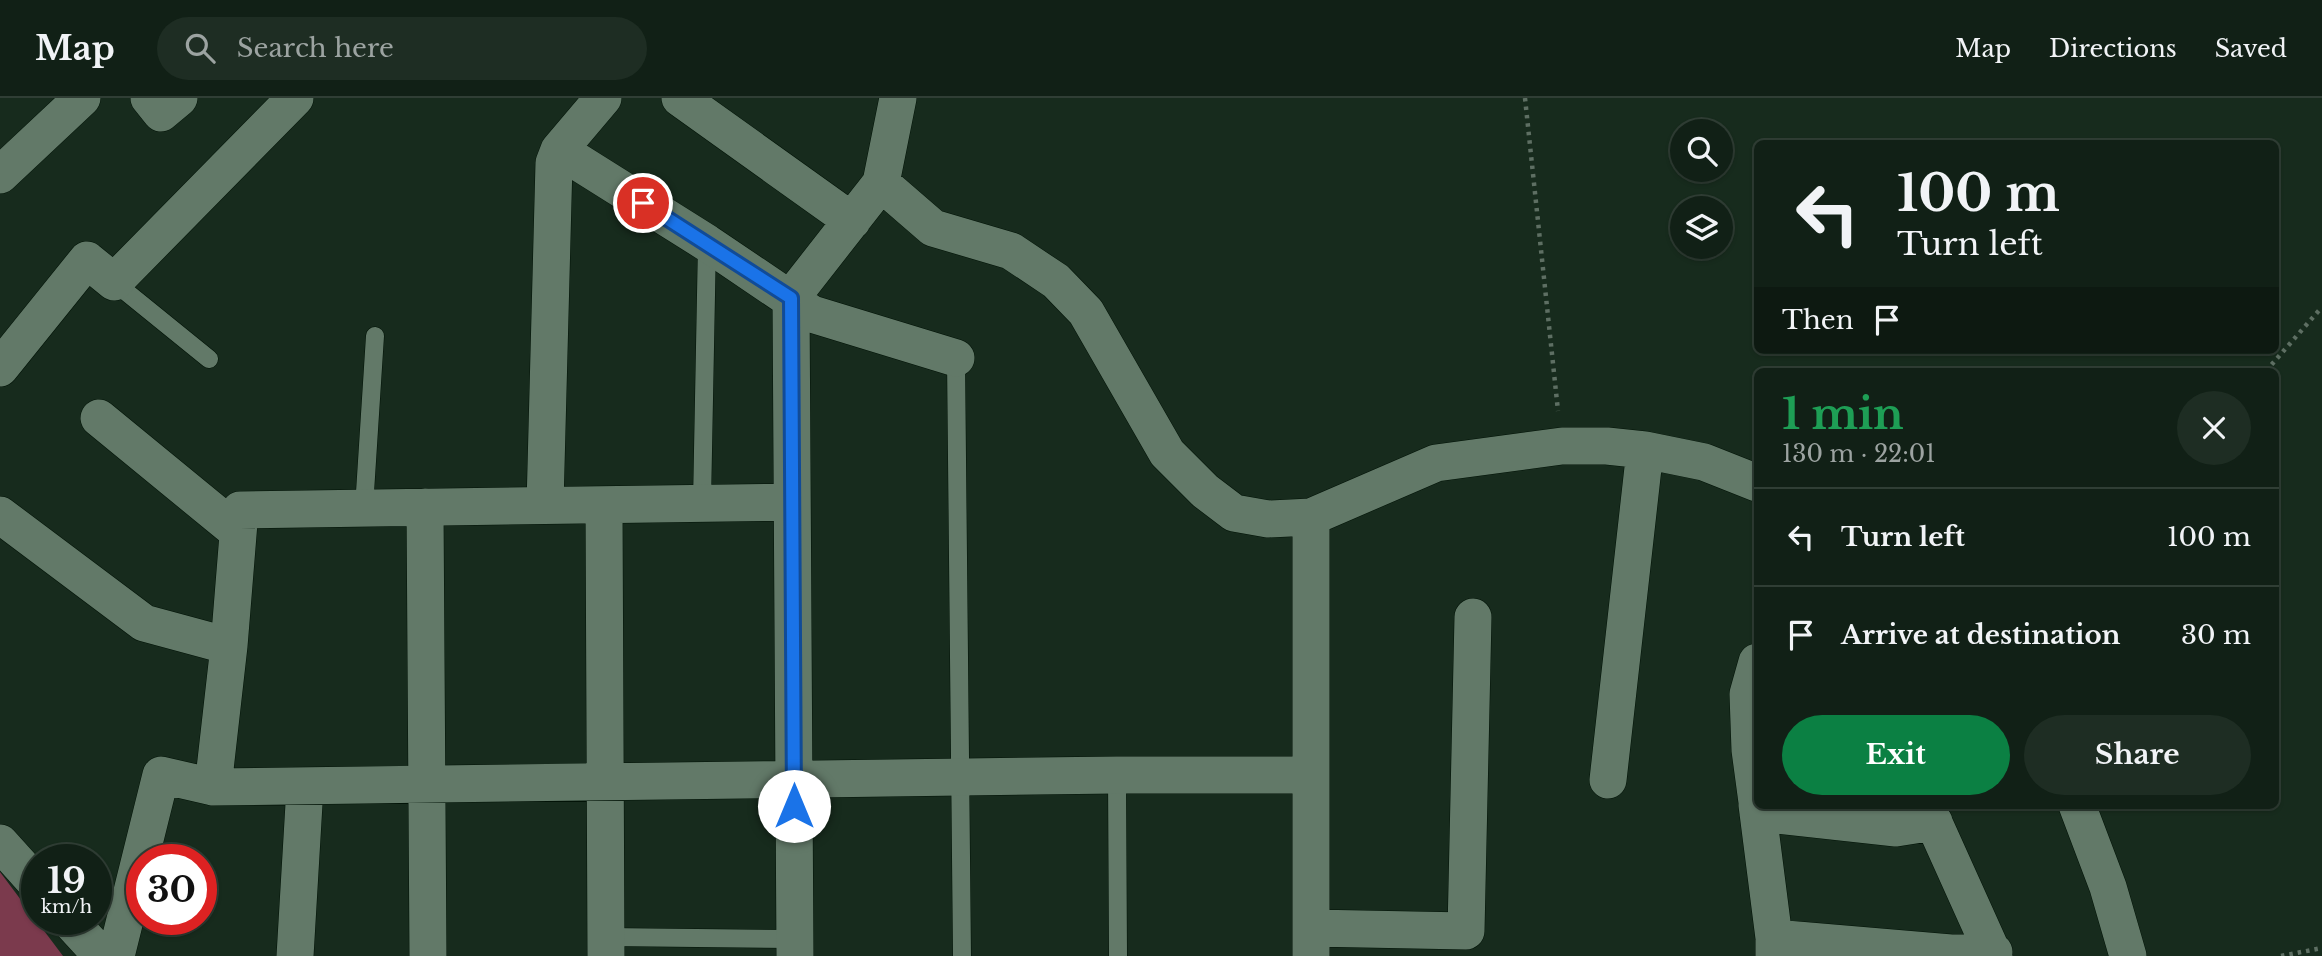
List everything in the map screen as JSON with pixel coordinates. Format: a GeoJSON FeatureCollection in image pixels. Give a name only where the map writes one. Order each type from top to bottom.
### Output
{"type":"FeatureCollection","features":[{"type":"Feature","properties":{"kind":"street"},"geometry":{"type":"LineString","coordinates":[[0,175],[82,98]]}},
{"type":"Feature","properties":{"kind":"street"},"geometry":{"type":"LineString","coordinates":[[149,98],[161,113],[178,98]]}},
{"type":"Feature","properties":{"kind":"street"},"geometry":{"type":"LineString","coordinates":[[0,368],[87,260],[114,282],[295,98]]}},
{"type":"Feature","properties":{"kind":"street"},"geometry":{"type":"LineString","coordinates":[[545,505],[554,163],[559,150],[603,98]]}},
{"type":"Feature","properties":{"kind":"street"},"geometry":{"type":"LineString","coordinates":[[680,98],[852,220]]}},
{"type":"Feature","properties":{"kind":"street"},"geometry":{"type":"LineString","coordinates":[[795,948],[791,298],[881,183],[898,98]]}},
{"type":"Feature","properties":{"kind":"street"},"geometry":{"type":"LineString","coordinates":[[559,150],[707,243],[812,314],[956,358]]}},
{"type":"Feature","properties":{"kind":"street"},"geometry":{"type":"LineString","coordinates":[[881,183],[933,228],[1011,251],[1056,281],[1086,312],[1167,453],[1205,491],[1234,513],[1268,519],[1311,517],[1436,463],[1562,446],[1606,446],[1645,450],[1704,462],[1754,481]]}},
{"type":"Feature","properties":{"kind":"street"},"geometry":{"type":"LineString","coordinates":[[99,418],[238,532]]}},
{"type":"Feature","properties":{"kind":"street"},"geometry":{"type":"LineString","coordinates":[[1608,780],[1645,450]]}},
{"type":"Feature","properties":{"kind":"street"},"geometry":{"type":"LineString","coordinates":[[213,787],[229,646],[240,510],[792,502]]}},
{"type":"Feature","properties":{"kind":"street"},"geometry":{"type":"LineString","coordinates":[[604,505],[606,946]]}},
{"type":"Feature","properties":{"kind":"street"},"geometry":{"type":"LineString","coordinates":[[425,507],[428,956]]}},
{"type":"Feature","properties":{"kind":"street"},"geometry":{"type":"LineString","coordinates":[[0,515],[144,623],[229,646]]}},
{"type":"Feature","properties":{"kind":"street"},"geometry":{"type":"LineString","coordinates":[[1311,517],[1311,942],[1466,931],[1473,617]]}},
{"type":"Feature","properties":{"kind":"street"},"geometry":{"type":"LineString","coordinates":[[1754,673],[1748,694],[1754,778]]}},
{"type":"Feature","properties":{"kind":"street"},"geometry":{"type":"LineString","coordinates":[[116,956],[161,775],[213,787],[305,787],[1116,775],[1311,775]]}},
{"type":"Feature","properties":{"kind":"street"},"geometry":{"type":"LineString","coordinates":[[295,956],[305,787]]}},
{"type":"Feature","properties":{"kind":"street"},"geometry":{"type":"LineString","coordinates":[[1758,809],[1774,947],[1994,954],[1930,814],[1896,828],[1771,809]]}},
{"type":"Feature","properties":{"kind":"street"},"geometry":{"type":"LineString","coordinates":[[2079,809],[2108,887],[2128,956]]}},
{"type":"Feature","properties":{"kind":"street"},"geometry":{"type":"LineString","coordinates":[[0,843],[21,866]]}},
{"type":"Feature","properties":{"kind":"street"},"geometry":{"type":"LineString","coordinates":[[83,935],[102,956]]}},
{"type":"Feature","properties":{"kind":"lane"},"geometry":{"type":"LineString","coordinates":[[702,503],[707,243]]}},
{"type":"Feature","properties":{"kind":"lane"},"geometry":{"type":"LineString","coordinates":[[114,282],[209,359]]}},
{"type":"Feature","properties":{"kind":"lane"},"geometry":{"type":"LineString","coordinates":[[364,508],[375,336]]}},
{"type":"Feature","properties":{"kind":"lane"},"geometry":{"type":"LineString","coordinates":[[956,358],[962,956]]}},
{"type":"Feature","properties":{"kind":"lane"},"geometry":{"type":"LineString","coordinates":[[1116,775],[1118,956]]}},
{"type":"Feature","properties":{"kind":"lane"},"geometry":{"type":"LineString","coordinates":[[606,946],[795,948]]}},
{"type":"Feature","properties":{"kind":"path"},"geometry":{"type":"LineString","coordinates":[[1525,98],[1562,446]]}},
{"type":"Feature","properties":{"kind":"path"},"geometry":{"type":"LineString","coordinates":[[2269,368],[2322,307]]}},
{"type":"Feature","properties":{"kind":"path"},"geometry":{"type":"LineString","coordinates":[[2281,956],[2322,948]]}},
{"type":"Feature","properties":{"kind":"shaded area"},"geometry":{"type":"Polygon","coordinates":[[[0,872],[21,900],[21,935],[47,935],[63,956],[0,956],[0,872]]]}},
{"type":"Feature","properties":{"kind":"route"},"geometry":{"type":"LineString","coordinates":[[643,203],[791,298],[794,806]]}}]}
